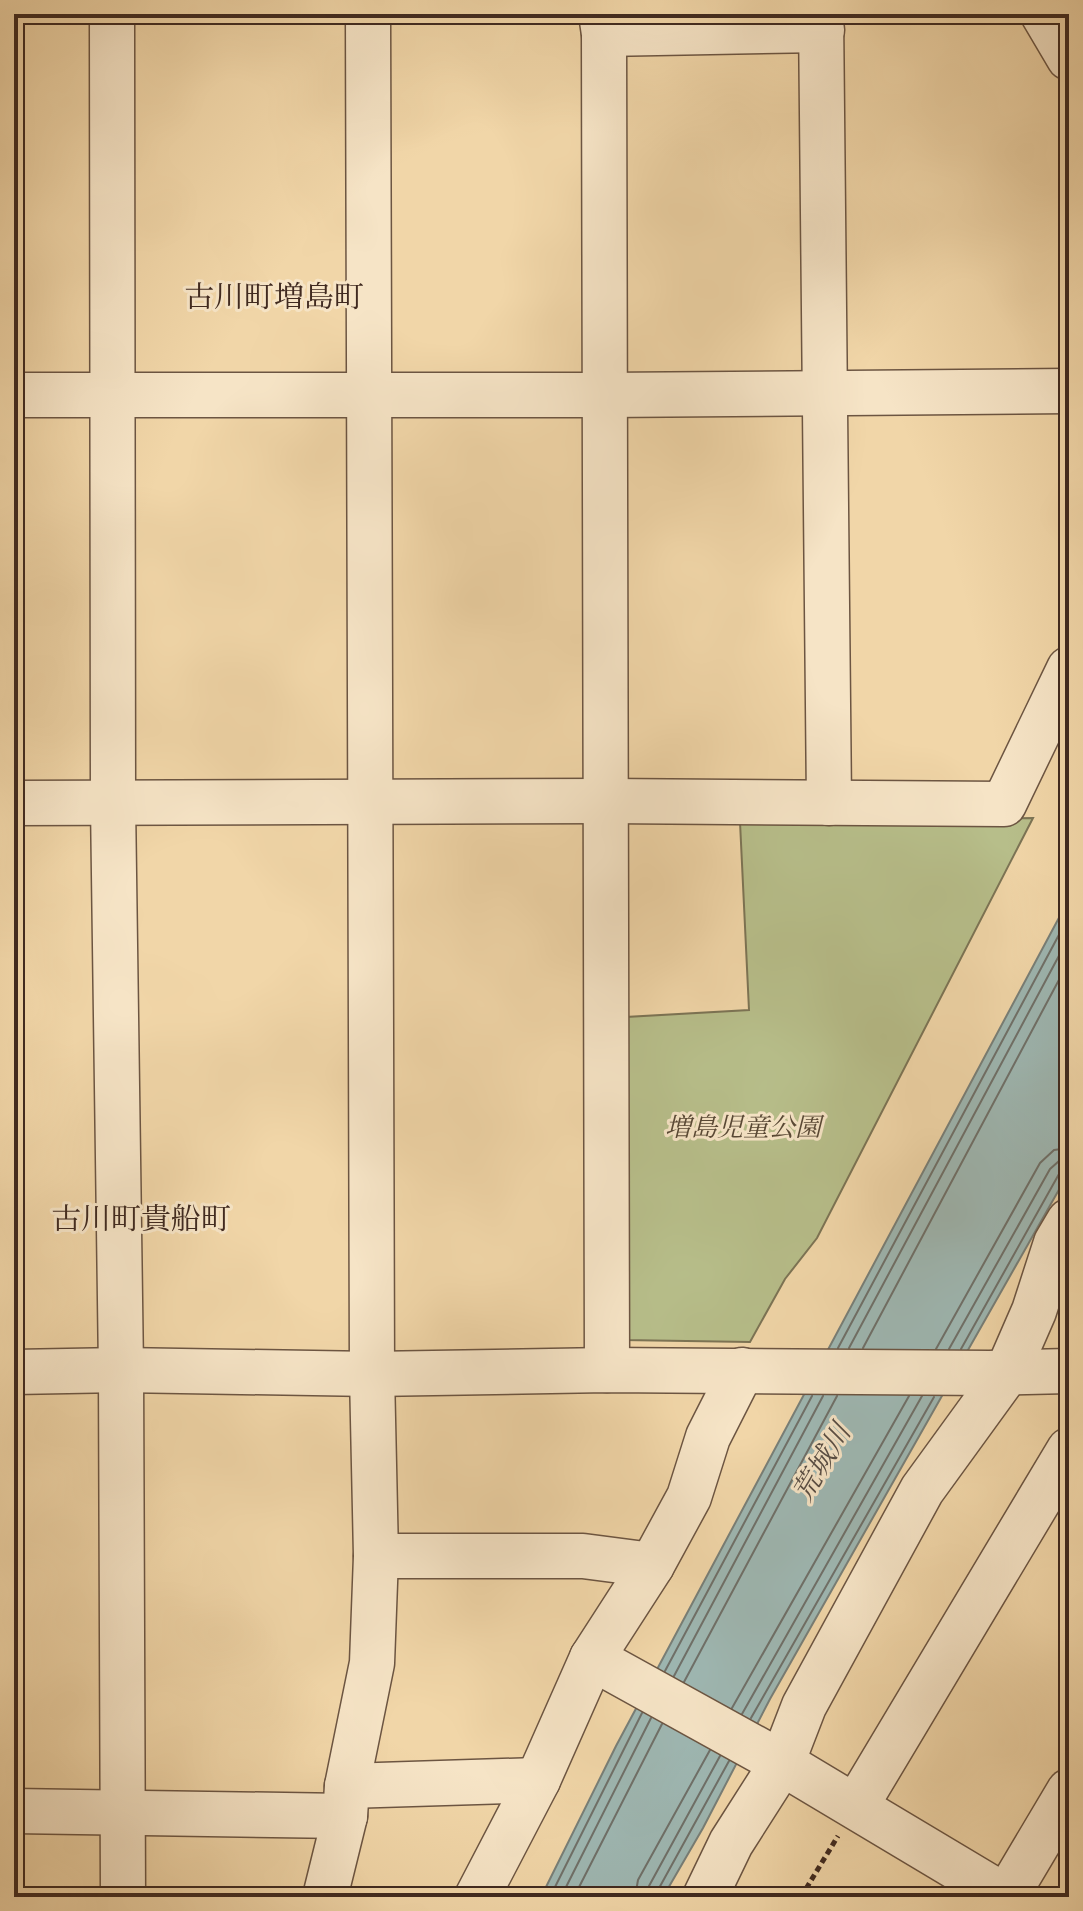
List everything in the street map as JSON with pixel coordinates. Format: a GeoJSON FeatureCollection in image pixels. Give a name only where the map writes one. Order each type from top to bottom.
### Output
{"type":"FeatureCollection","features":[{"type":"Feature","properties":{"kind":"street"},"geometry":{"type":"LineString","coordinates":[[112,14],[113,803],[121,1370],[123,1897]]}},
{"type":"Feature","properties":{"kind":"street"},"geometry":{"type":"LineString","coordinates":[[325,1897],[372,1663],[376,1556],[372,1374],[368,14]]}},
{"type":"Feature","properties":{"kind":"street"},"geometry":{"type":"LineString","coordinates":[[1043,14],[1069,58]]}},
{"type":"Feature","properties":{"kind":"street"},"geometry":{"type":"LineString","coordinates":[[607,1370],[602,24],[822,22],[829,803]]}},
{"type":"Feature","properties":{"kind":"street"},"geometry":{"type":"LineString","coordinates":[[14,395],[1069,391]]}},
{"type":"Feature","properties":{"kind":"street"},"geometry":{"type":"LineString","coordinates":[[14,803],[607,801],[1004,804],[1069,669]]}},
{"type":"Feature","properties":{"kind":"street"},"geometry":{"type":"LineString","coordinates":[[705,1897],[731,1843],[782,1763],[804,1706],[922,1490],[1034,1311],[1056,1243],[1069,1221]]}},
{"type":"Feature","properties":{"kind":"street"},"geometry":{"type":"LineString","coordinates":[[477,1897],[538,1780],[592,1658],[652,1565],[689,1497],[708,1437],[742,1370]]}},
{"type":"Feature","properties":{"kind":"street"},"geometry":{"type":"LineString","coordinates":[[14,1372],[1069,1371]]}},
{"type":"Feature","properties":{"kind":"street"},"geometry":{"type":"LineString","coordinates":[[856,1806],[1069,1450]]}},
{"type":"Feature","properties":{"kind":"street"},"geometry":{"type":"LineString","coordinates":[[376,1556],[583,1556],[652,1565]]}},
{"type":"Feature","properties":{"kind":"street"},"geometry":{"type":"LineString","coordinates":[[592,1658],[782,1763],[1006,1897],[1069,1791]]}},
{"type":"Feature","properties":{"kind":"street"},"geometry":{"type":"LineString","coordinates":[[14,1811],[121,1812],[346,1801],[538,1780]]}},
{"type":"Feature","properties":{"kind":"path"},"geometry":{"type":"LineString","coordinates":[[801,1897],[856,1806]]}},
{"type":"Feature","properties":{"kind":"green space","name":"増島児童公園"},"geometry":{"type":"Polygon","coordinates":[[[1033,818],[817,1238],[785,1279],[750,1342],[623,1340],[626,1017],[749,1010],[740,822],[1033,818]]]}},
{"type":"Feature","properties":{"kind":"water","name":"荒城川"},"geometry":{"type":"Polygon","coordinates":[[[1069,899],[1069,1172],[770,1699],[663,1897],[541,1897],[616,1746],[1069,899]]]}},
{"type":"Feature","properties":{"kind":"building"},"geometry":{"type":"Polygon","coordinates":[[[1064,296],[1069,297],[1069,348],[1063,348],[1064,296]]]}},
{"type":"Feature","properties":{"kind":"district","name":"古川町増島町"},"geometry":{"type":"Point","coordinates":[274,297]}},
{"type":"Feature","properties":{"kind":"district","name":"古川町貴船町"},"geometry":{"type":"Point","coordinates":[141,1219]}}]}
